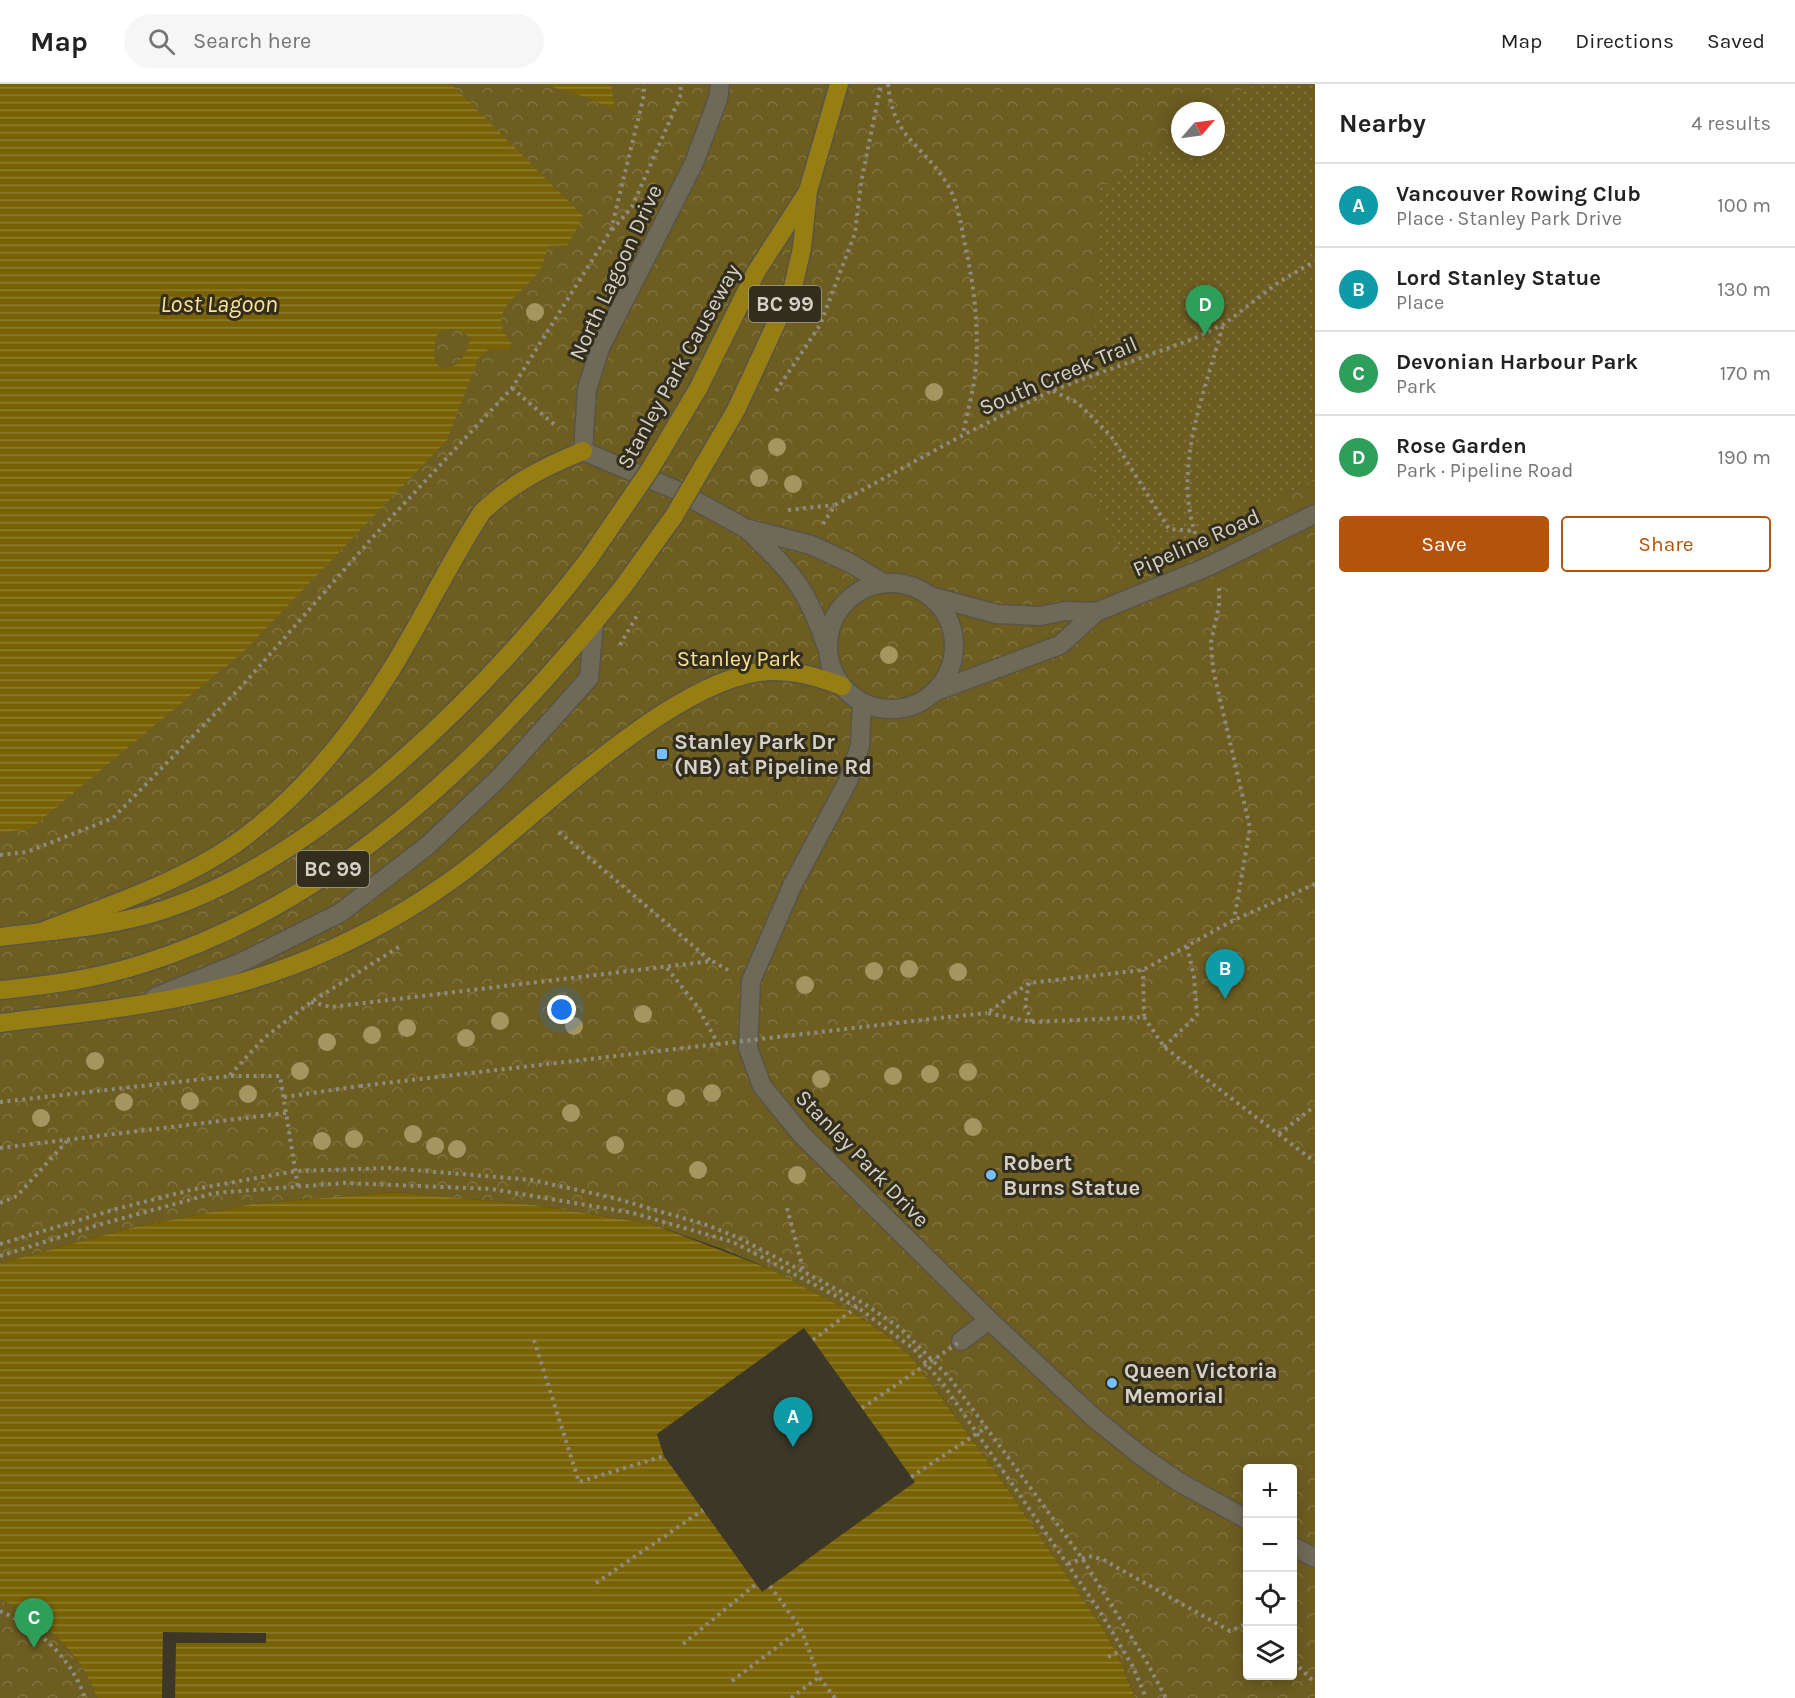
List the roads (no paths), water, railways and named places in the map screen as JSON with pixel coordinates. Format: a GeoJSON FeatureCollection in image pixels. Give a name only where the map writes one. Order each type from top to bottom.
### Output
{"type":"FeatureCollection","features":[{"type":"Feature","properties":{"kind":"highway","name":"Stanley Park Causeway"},"geometry":{"type":"LineString","coordinates":[[0,990],[97,976],[161,959],[224,934],[300,891],[406,813],[466,760],[537,690],[624,587],[679,507],[736,410],[793,287],[802,248],[808,191],[839,84]]}},
{"type":"Feature","properties":{"kind":"highway","name":"Stanley Park Causeway"},"geometry":{"type":"LineString","coordinates":[[0,937],[116,922],[166,909],[227,883],[286,848],[358,795],[441,724],[531,629],[588,560],[649,471],[698,389],[756,272],[808,191]]}},
{"type":"Feature","properties":{"kind":"highway"},"geometry":{"type":"LineString","coordinates":[[41,932],[160,884],[200,865],[234,845],[266,820],[309,778],[375,694],[482,512],[503,492],[536,470],[583,451]]}},
{"type":"Feature","properties":{"kind":"highway"},"geometry":{"type":"LineString","coordinates":[[0,1023],[105,1010],[222,990],[279,972],[365,934],[436,891],[619,746],[672,709],[705,691],[757,672],[779,670],[820,678],[842,686]]}},
{"type":"Feature","properties":{"kind":"street","name":"North Lagoon Drive"},"geometry":{"type":"LineString","coordinates":[[583,451],[587,389],[600,348],[694,163],[718,99],[720,84]]}},
{"type":"Feature","properties":{"kind":"street"},"geometry":{"type":"LineString","coordinates":[[583,451],[676,490],[745,528],[811,545],[883,583]]}},
{"type":"Feature","properties":{"kind":"street","name":"Pipeline Road"},"geometry":{"type":"LineString","coordinates":[[934,692],[1060,645],[1096,612],[1207,567],[1315,514]]}},
{"type":"Feature","properties":{"kind":"street"},"geometry":{"type":"LineString","coordinates":[[745,528],[799,583],[809,600],[828,649],[830,662],[842,686],[862,702],[886,709],[899,708],[923,700],[934,692],[949,671],[953,641],[952,630],[943,611],[929,596],[907,585],[883,583],[869,587],[847,601],[832,623],[828,649]]}},
{"type":"Feature","properties":{"kind":"street","name":"Pipeline Road"},"geometry":{"type":"LineString","coordinates":[[929,596],[997,614],[1040,616],[1065,610],[1096,612]]}},
{"type":"Feature","properties":{"kind":"street"},"geometry":{"type":"LineString","coordinates":[[105,1010],[153,997],[217,973],[340,913],[427,846],[500,777],[589,678],[594,624]]}},
{"type":"Feature","properties":{"kind":"street","name":"Stanley Park Drive"},"geometry":{"type":"LineString","coordinates":[[862,702],[860,746],[848,781],[792,886],[751,981],[748,1047],[762,1086],[802,1135],[989,1320],[1093,1417],[1140,1455],[1179,1482],[1244,1518]]}},
{"type":"Feature","properties":{"kind":"street"},"geometry":{"type":"LineString","coordinates":[[961,1341],[989,1320]]}},
{"type":"Feature","properties":{"kind":"street"},"geometry":{"type":"LineString","coordinates":[[1297,1548],[1315,1558]]}},
{"type":"Feature","properties":{"kind":"water","name":"Lost Lagoon"},"geometry":{"type":"Polygon","coordinates":[[[0,84],[451,84],[583,216],[568,245],[548,246],[540,269],[503,312],[501,321],[504,332],[512,344],[508,349],[489,349],[478,359],[447,440],[243,652],[31,828],[0,833],[0,84]],[[451,329],[438,332],[434,347],[435,357],[436,362],[443,369],[455,365],[465,354],[470,338],[464,332],[451,329]]]}},
{"type":"Feature","properties":{"kind":"water"},"geometry":{"type":"Polygon","coordinates":[[[542,84],[611,84],[615,110],[586,97],[542,84]]]}},
{"type":"Feature","properties":{"kind":"water"},"geometry":{"type":"Polygon","coordinates":[[[394,1192],[534,1205],[652,1224],[770,1269],[855,1314],[888,1336],[913,1359],[1000,1478],[1104,1630],[1120,1660],[1135,1698],[97,1698],[81,1665],[59,1639],[46,1627],[0,1599],[0,1263],[130,1228],[252,1204],[394,1192]]]}},
{"type":"Feature","properties":{"kind":"place","name":"Rose Garden"},"geometry":{"type":"Point","coordinates":[1205,335]}},
{"type":"Feature","properties":{"kind":"place","name":"Stanley Park Dr (NB) at Pipeline Rd"},"geometry":{"type":"Point","coordinates":[662,754]}},
{"type":"Feature","properties":{"kind":"place","name":"Lord Stanley Statue"},"geometry":{"type":"Point","coordinates":[1225,999]}},
{"type":"Feature","properties":{"kind":"place","name":"Robert Burns Statue"},"geometry":{"type":"Point","coordinates":[991,1175]}},
{"type":"Feature","properties":{"kind":"place","name":"Queen Victoria Memorial"},"geometry":{"type":"Point","coordinates":[1112,1383]}},
{"type":"Feature","properties":{"kind":"place","name":"Vancouver Rowing Club"},"geometry":{"type":"Point","coordinates":[793,1447]}},
{"type":"Feature","properties":{"kind":"place","name":"Devonian Harbour Park"},"geometry":{"type":"Point","coordinates":[34,1648]}},
{"type":"Feature","properties":{"kind":"park label","name":"Stanley Park"},"geometry":{"type":"Point","coordinates":[739,658]}}]}
